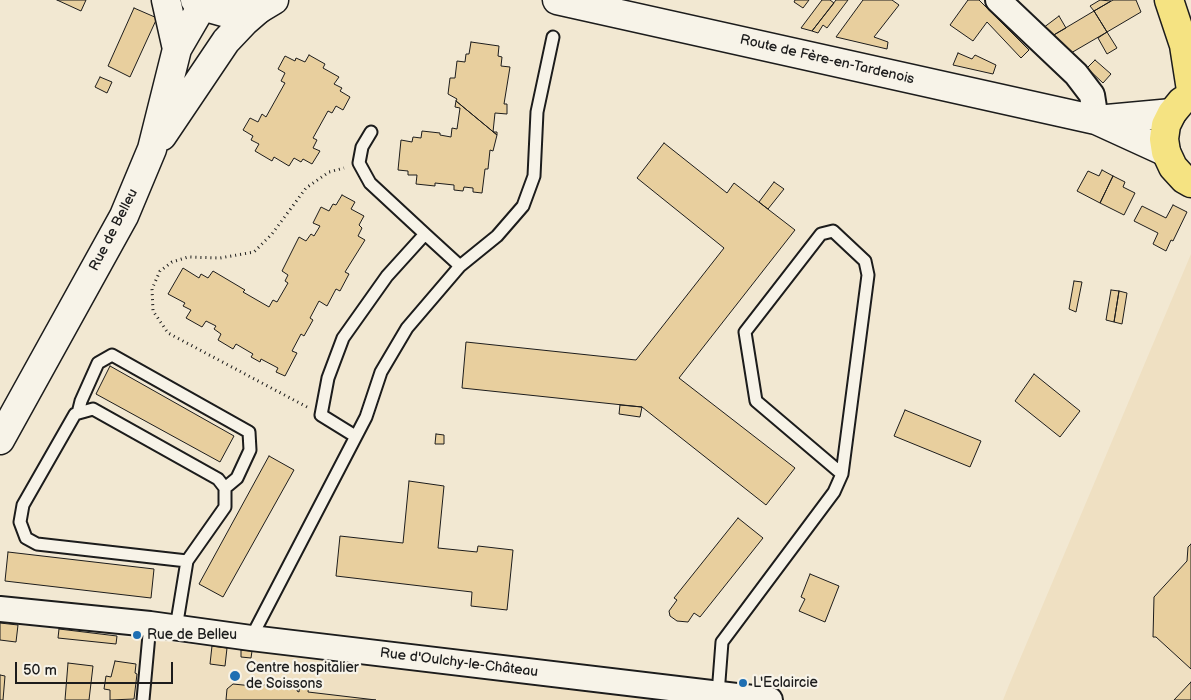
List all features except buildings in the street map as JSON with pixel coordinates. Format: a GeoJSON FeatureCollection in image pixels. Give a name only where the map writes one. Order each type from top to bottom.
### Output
{"type":"FeatureCollection","features":[{"type":"Feature","properties":{"kind":"main road"},"geometry":{"type":"LineString","coordinates":[[166,0],[177,49]]}},
{"type":"Feature","properties":{"kind":"main road","name":"Route de Fère-en-Tardenois"},"geometry":{"type":"LineString","coordinates":[[557,0],[1096,120]]}},
{"type":"Feature","properties":{"kind":"main road"},"geometry":{"type":"LineString","coordinates":[[1169,0],[1188,49],[1191,90]]}},
{"type":"Feature","properties":{"kind":"main road"},"geometry":{"type":"LineString","coordinates":[[152,149],[177,49],[202,2],[227,13],[265,3]]}},
{"type":"Feature","properties":{"kind":"main road"},"geometry":{"type":"LineString","coordinates":[[152,149],[226,41],[265,3]]}},
{"type":"Feature","properties":{"kind":"main road"},"geometry":{"type":"LineString","coordinates":[[1096,120],[1181,104]]}},
{"type":"Feature","properties":{"kind":"main road"},"geometry":{"type":"LineString","coordinates":[[1181,104],[1166,125],[1164,139],[1166,152],[1173,167],[1184,179],[1191,182]]}},
{"type":"Feature","properties":{"kind":"main road"},"geometry":{"type":"LineString","coordinates":[[1096,120],[1166,152]]}},
{"type":"Feature","properties":{"kind":"main road","name":"Rue de Belleu"},"geometry":{"type":"LineString","coordinates":[[0,440],[124,216],[152,149]]}},
{"type":"Feature","properties":{"kind":"street"},"geometry":{"type":"LineString","coordinates":[[998,0],[1076,74],[1092,95],[1096,120]]}},
{"type":"Feature","properties":{"kind":"street","name":"Rue d'Oulchy-le-Château"},"geometry":{"type":"LineString","coordinates":[[0,608],[150,624],[251,638],[770,700]]}},
{"type":"Feature","properties":{"kind":"lane"},"geometry":{"type":"LineString","coordinates":[[251,638],[366,417],[381,372],[407,328],[460,266],[497,236],[523,206],[534,176],[537,112],[553,37]]}},
{"type":"Feature","properties":{"kind":"lane"},"geometry":{"type":"LineString","coordinates":[[371,132],[362,147],[359,163],[370,183],[460,266]]}},
{"type":"Feature","properties":{"kind":"lane"},"geometry":{"type":"LineString","coordinates":[[718,694],[722,642],[834,492],[842,474],[868,275],[865,261],[834,231],[821,234],[745,332],[756,400],[842,474]]}},
{"type":"Feature","properties":{"kind":"lane"},"geometry":{"type":"LineString","coordinates":[[355,436],[321,415],[328,378],[343,338],[386,276],[425,234]]}},
{"type":"Feature","properties":{"kind":"lane"},"geometry":{"type":"LineString","coordinates":[[78,413],[81,401],[98,363],[112,355],[249,432],[250,450],[237,478],[225,488]]}},
{"type":"Feature","properties":{"kind":"lane"},"geometry":{"type":"LineString","coordinates":[[176,628],[187,562],[225,507],[225,488],[218,479],[93,409],[75,414],[23,504],[20,522],[26,538],[37,544],[187,562]]}},
{"type":"Feature","properties":{"kind":"lane"},"geometry":{"type":"LineString","coordinates":[[143,700],[150,624]]}},
{"type":"Feature","properties":{"kind":"path"},"geometry":{"type":"LineString","coordinates":[[321,415],[168,333],[153,311],[152,289],[160,271],[172,262],[188,257],[220,258],[254,252],[272,234],[306,188],[329,172],[359,163]]}},
{"type":"Feature","properties":{"kind":"shaded area"},"geometry":{"type":"Polygon","coordinates":[[[1191,254],[1191,700],[1003,700],[1009,685],[1191,254]]]}},
{"type":"Feature","properties":{"kind":"shaded area","name":"Centre hospitalier de Soissons"},"geometry":{"type":"Polygon","coordinates":[[[0,623],[688,700],[0,700],[0,623]]]}},
{"type":"Feature","properties":{"kind":"place","name":"Rue de Belleu"},"geometry":{"type":"Point","coordinates":[137,635]}},
{"type":"Feature","properties":{"kind":"place","name":"Centre hospitalier de Soissons"},"geometry":{"type":"Point","coordinates":[235,676]}},
{"type":"Feature","properties":{"kind":"place","name":"L'Eclaircie"},"geometry":{"type":"Point","coordinates":[743,683]}}]}
